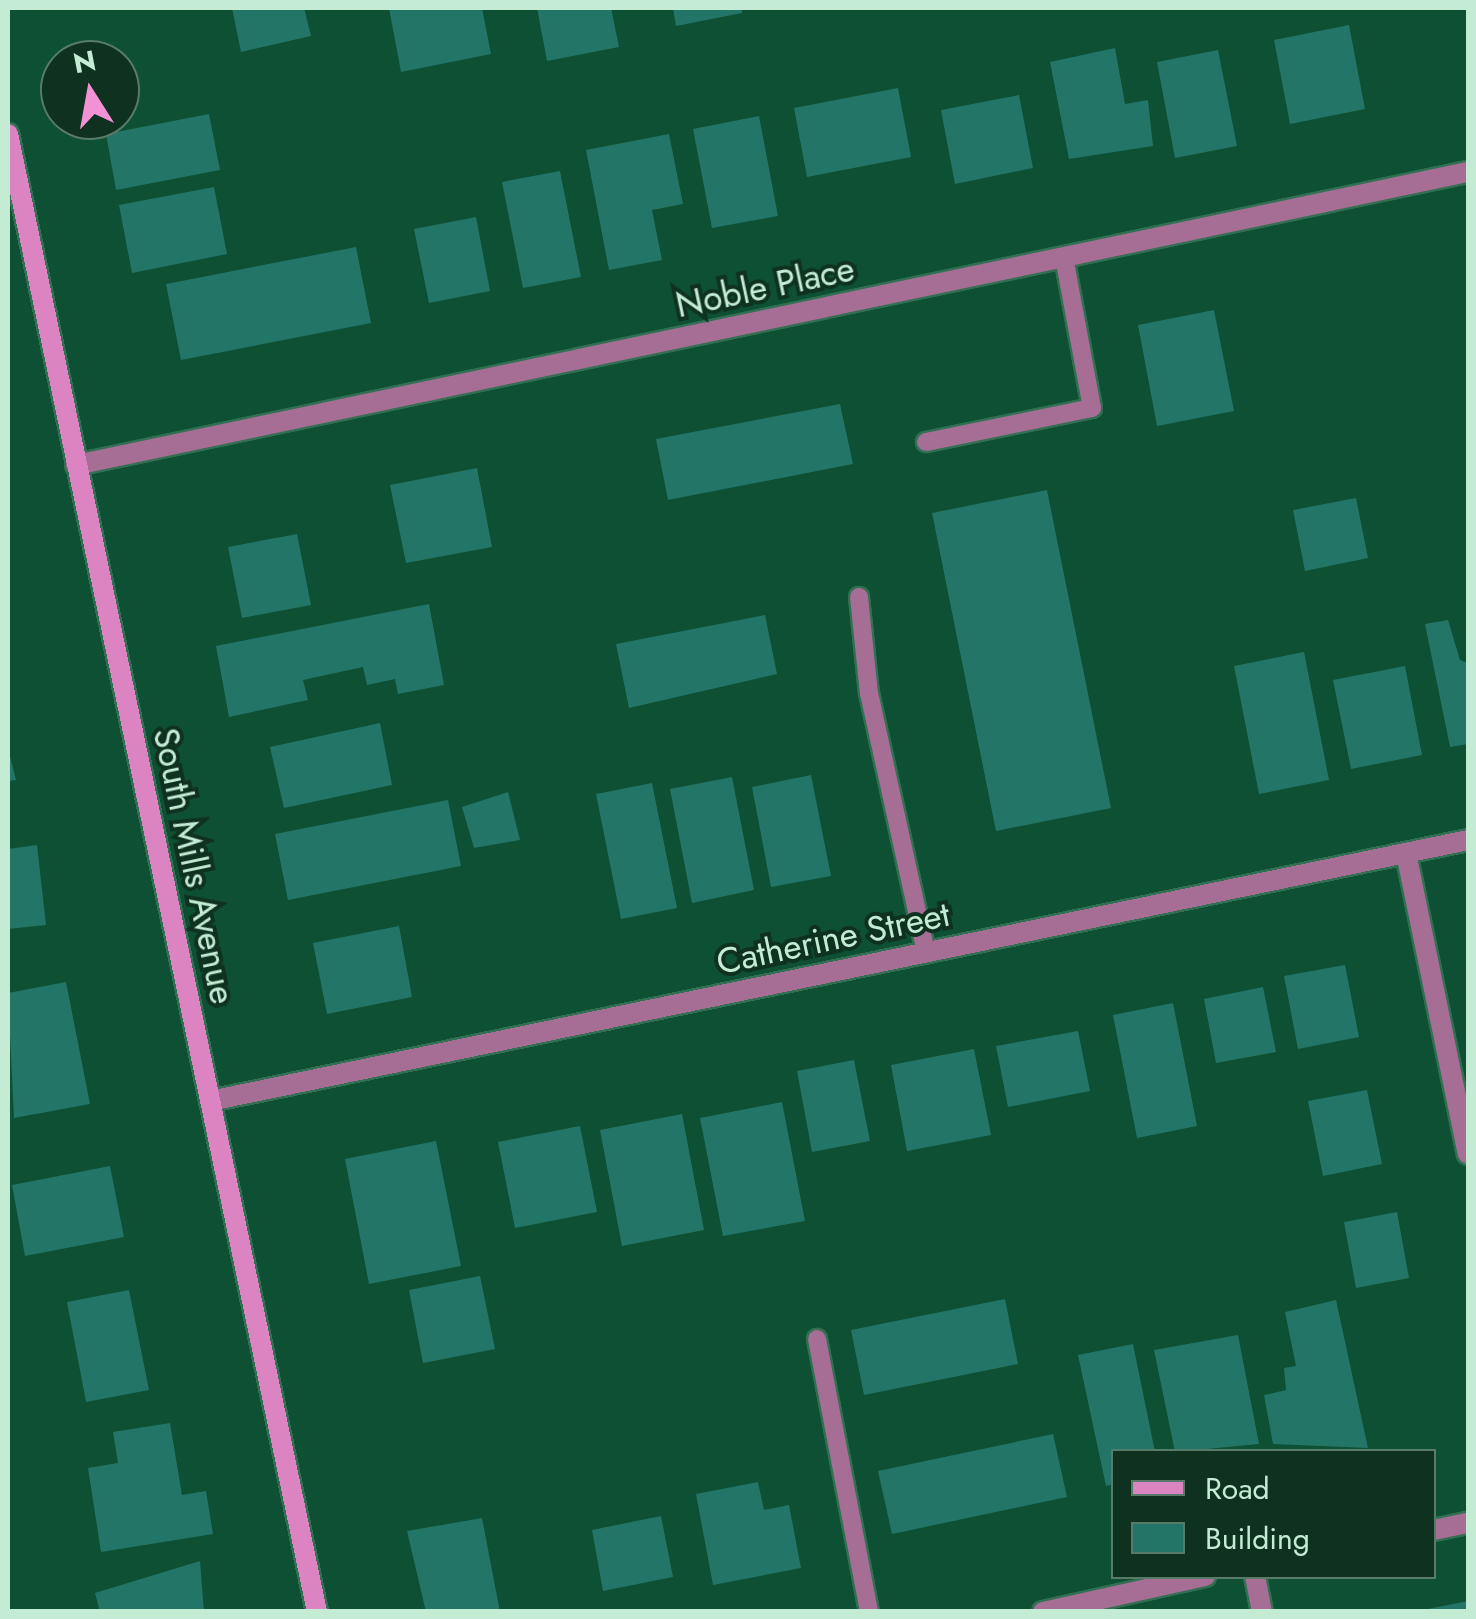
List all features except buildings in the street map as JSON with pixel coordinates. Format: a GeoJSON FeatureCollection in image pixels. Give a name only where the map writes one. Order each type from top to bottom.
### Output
{"type":"FeatureCollection","features":[{"type":"Feature","properties":{"kind":"street","name":"South Mills Avenue"},"geometry":{"type":"LineString","coordinates":[[8,134],[318,1612]]}},
{"type":"Feature","properties":{"kind":"street","name":"Noble Place"},"geometry":{"type":"LineString","coordinates":[[76,465],[1468,172]]}},
{"type":"Feature","properties":{"kind":"street","name":"Catherine Street"},"geometry":{"type":"LineString","coordinates":[[210,1101],[1468,840]]}},
{"type":"Feature","properties":{"kind":"street"},"geometry":{"type":"LineString","coordinates":[[1406,853],[1468,1154]]}},
{"type":"Feature","properties":{"kind":"street"},"geometry":{"type":"LineString","coordinates":[[1436,1530],[1468,1523]]}},
{"type":"Feature","properties":{"kind":"street"},"geometry":{"type":"LineString","coordinates":[[1044,1612],[1192,1579]]}},
{"type":"Feature","properties":{"kind":"street"},"geometry":{"type":"LineString","coordinates":[[1256,1579],[1262,1612]]}},
{"type":"Feature","properties":{"kind":"lane"},"geometry":{"type":"LineString","coordinates":[[926,442],[1092,408],[1064,257]]}},
{"type":"Feature","properties":{"kind":"lane"},"geometry":{"type":"LineString","coordinates":[[860,597],[869,692],[926,952]]}},
{"type":"Feature","properties":{"kind":"lane"},"geometry":{"type":"LineString","coordinates":[[816,1340],[869,1612]]}}]}
